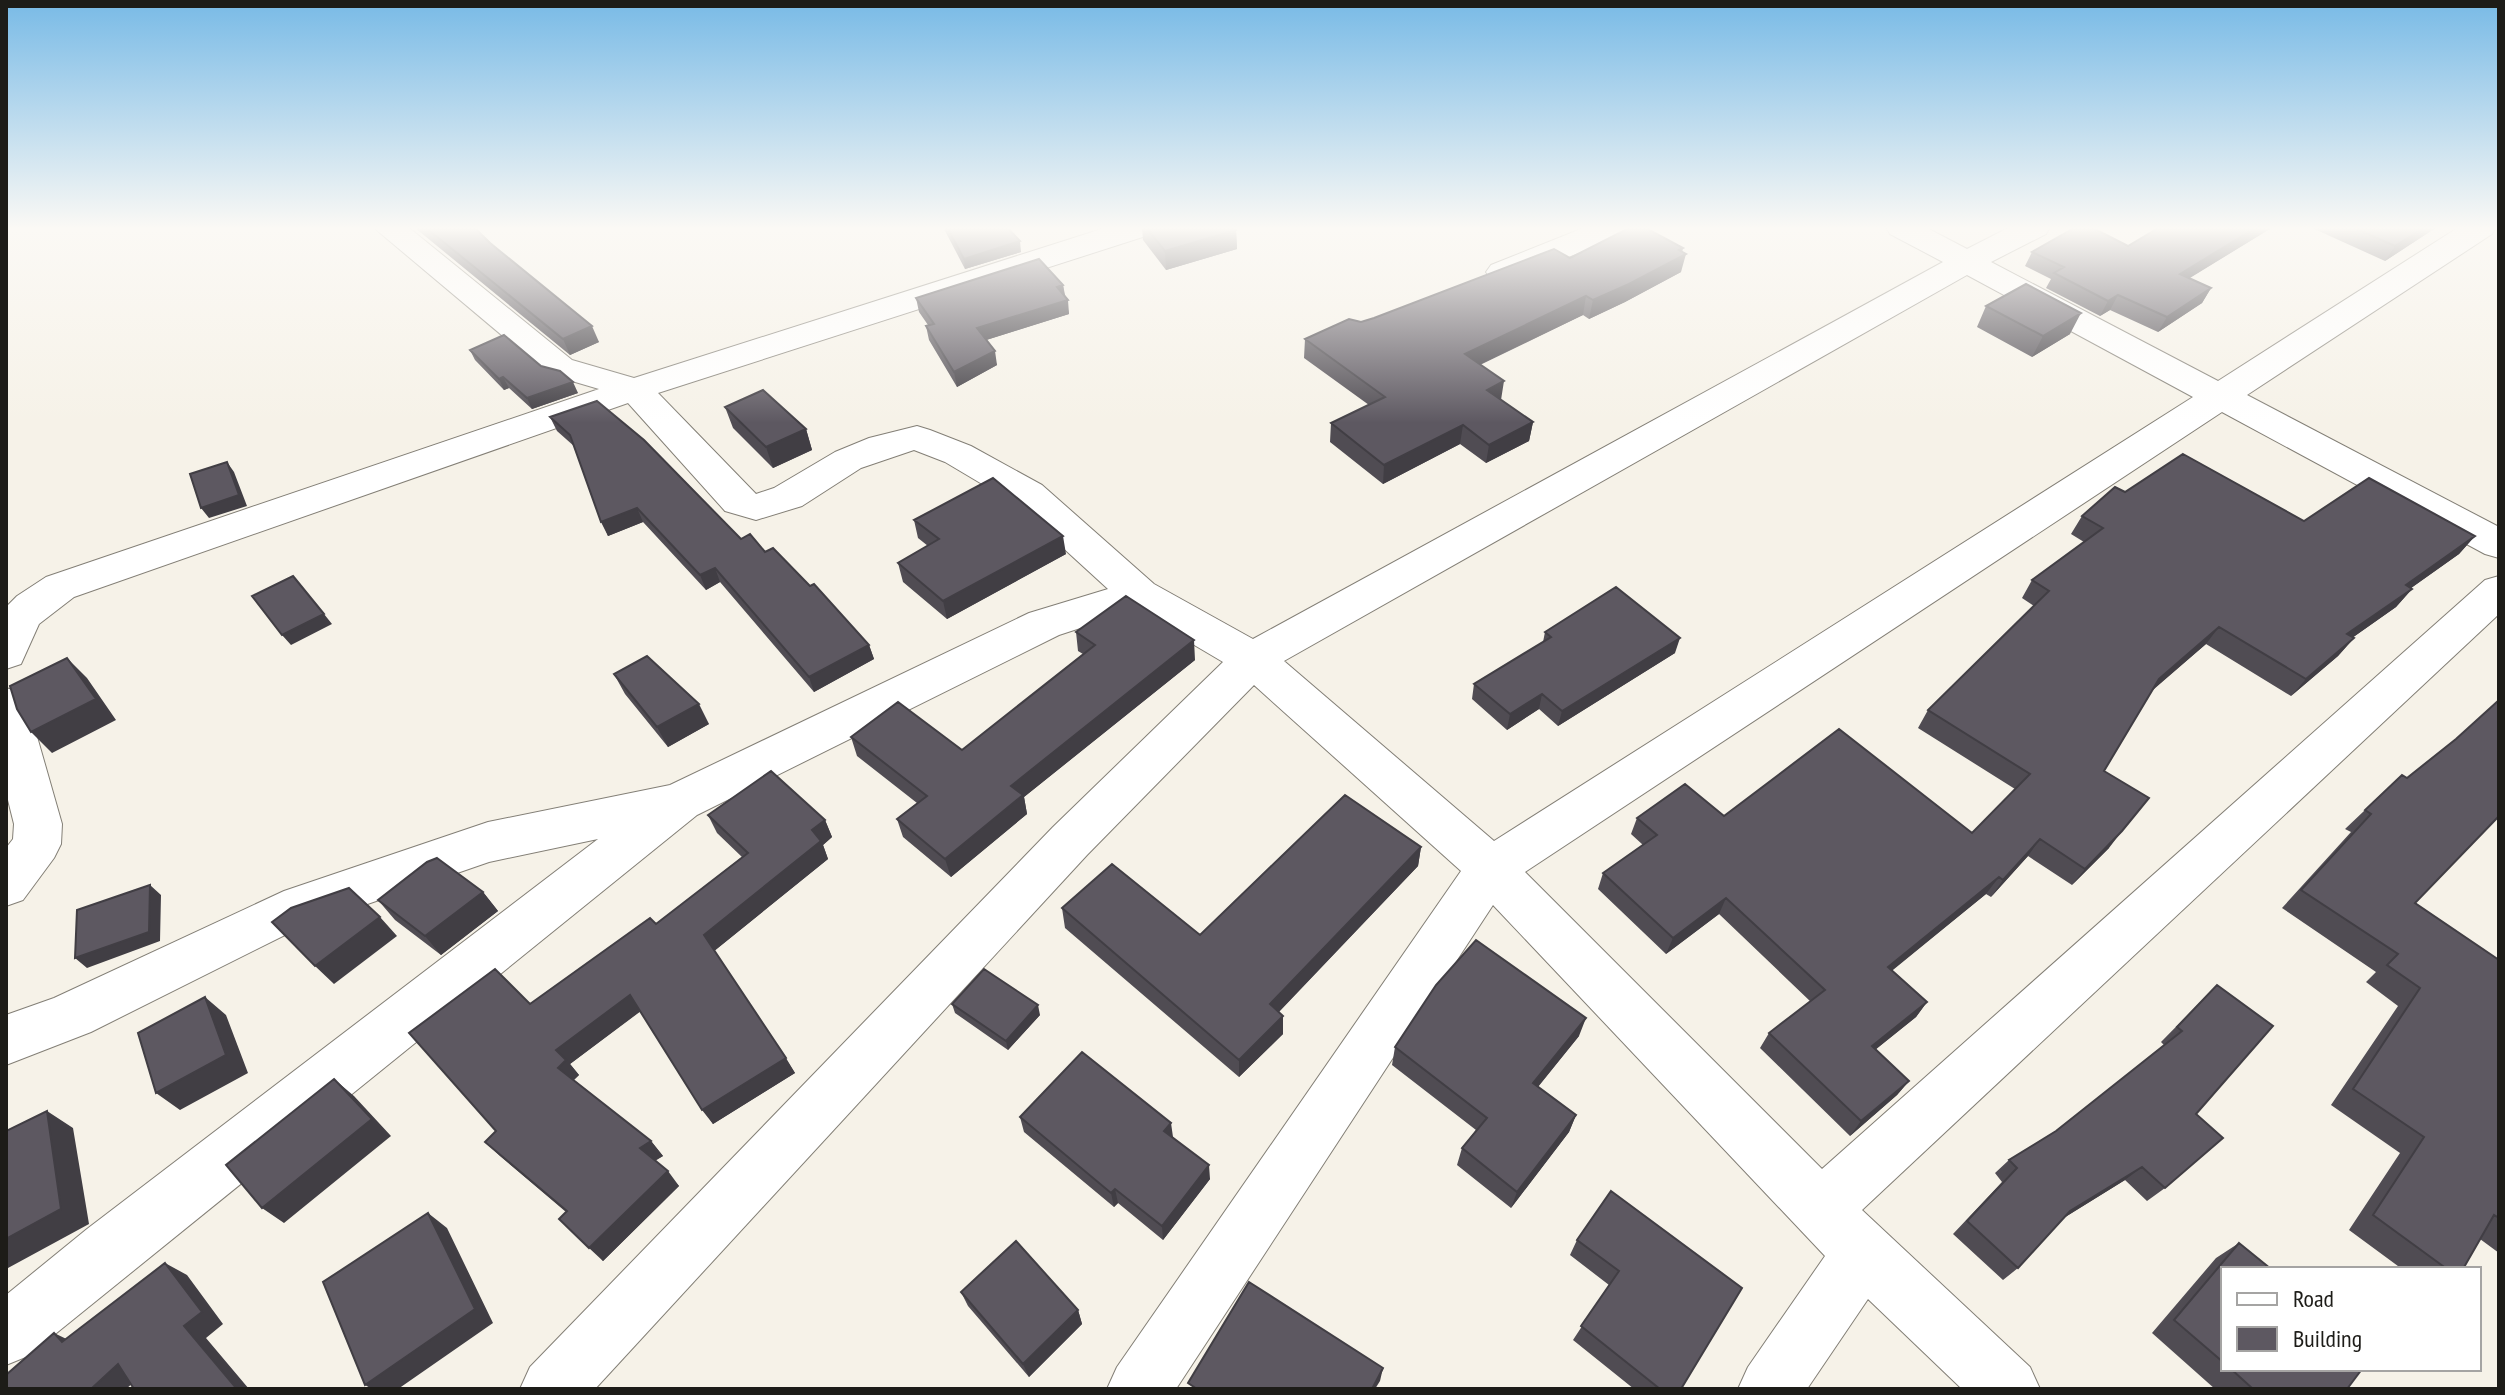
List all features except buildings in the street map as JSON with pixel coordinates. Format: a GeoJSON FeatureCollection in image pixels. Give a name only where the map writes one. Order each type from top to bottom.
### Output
{"type":"FeatureCollection","features":[{"type":"Feature","properties":{"kind":"street"},"geometry":{"type":"LineString","coordinates":[[468,292],[560,367],[635,389],[739,502],[756,507],[788,497],[848,460],[882,446],[917,438],[958,454],[1028,494],[1139,594],[1253,659],[1462,840],[1863,1253],[2008,1389]]}},
{"type":"Feature","properties":{"kind":"street"},"geometry":{"type":"LineString","coordinates":[[7,639],[29,605],[60,587],[635,389],[938,292]]}},
{"type":"Feature","properties":{"kind":"street"},"geometry":{"type":"LineString","coordinates":[[552,1389],[1070,841],[1253,659],[1912,292]]}},
{"type":"Feature","properties":{"kind":"street"},"geometry":{"type":"LineString","coordinates":[[2026,292],[2499,544]]}},
{"type":"Feature","properties":{"kind":"street"},"geometry":{"type":"LineString","coordinates":[[1139,1389],[1490,869],[2381,292]]}},
{"type":"Feature","properties":{"kind":"street"},"geometry":{"type":"LineString","coordinates":[[1821,1209],[2499,590]]}},
{"type":"Feature","properties":{"kind":"street"},"geometry":{"type":"LineString","coordinates":[[6,1334],[108,1250],[680,802],[1044,624],[1139,594]]}},
{"type":"Feature","properties":{"kind":"street"},"geometry":{"type":"LineString","coordinates":[[6,705],[38,824],[37,844],[6,885]]}},
{"type":"Feature","properties":{"kind":"street"},"geometry":{"type":"LineString","coordinates":[[6,1040],[72,1015],[298,907],[488,842],[680,802]]}},
{"type":"Feature","properties":{"kind":"street"},"geometry":{"type":"LineString","coordinates":[[1770,1389],[1863,1253]]}}]}
